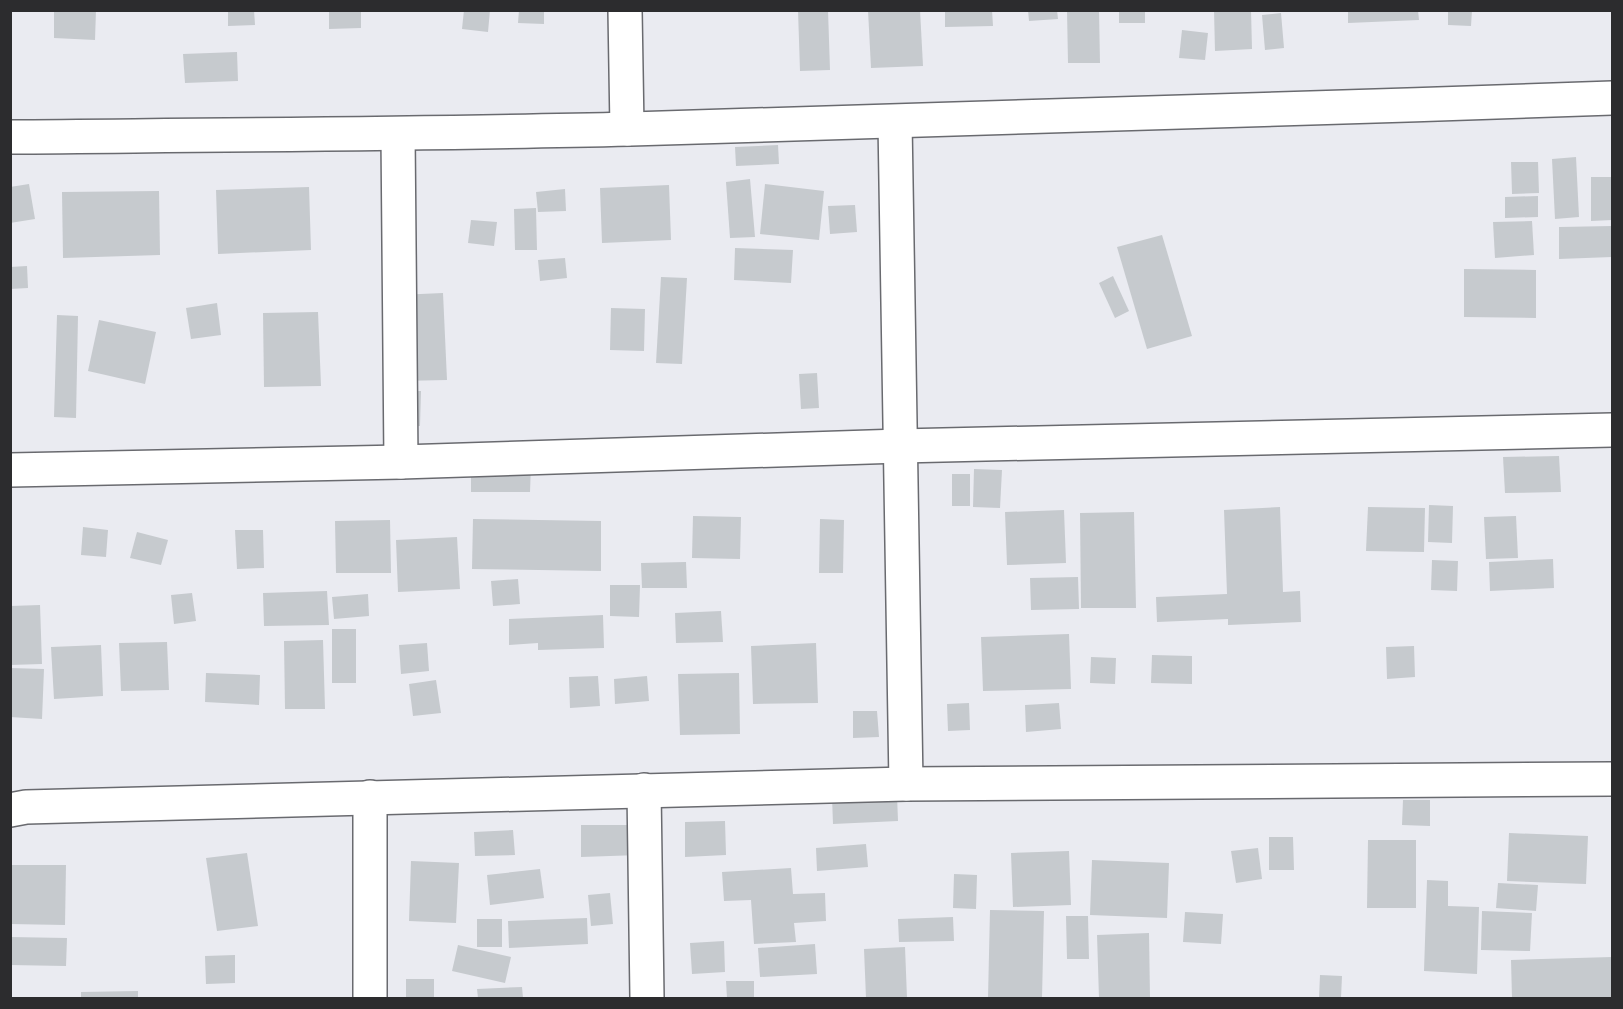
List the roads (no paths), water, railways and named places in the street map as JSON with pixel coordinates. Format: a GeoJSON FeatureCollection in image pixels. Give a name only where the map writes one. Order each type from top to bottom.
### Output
{"type":"FeatureCollection","features":[{"type":"Feature","properties":{"kind":"street"},"geometry":{"type":"LineString","coordinates":[[625,10],[627,129]]}},
{"type":"Feature","properties":{"kind":"street"},"geometry":{"type":"LineString","coordinates":[[10,137],[398,134],[627,129],[1612,98]]}},
{"type":"Feature","properties":{"kind":"street"},"geometry":{"type":"LineString","coordinates":[[895,122],[906,784]]}},
{"type":"Feature","properties":{"kind":"street"},"geometry":{"type":"LineString","coordinates":[[398,134],[401,462]]}},
{"type":"Feature","properties":{"kind":"street"},"geometry":{"type":"LineString","coordinates":[[10,470],[1612,430]]}},
{"type":"Feature","properties":{"kind":"street"},"geometry":{"type":"LineString","coordinates":[[10,810],[26,807],[370,797],[906,784],[1612,779]]}},
{"type":"Feature","properties":{"kind":"street"},"geometry":{"type":"LineString","coordinates":[[644,790],[647,999]]}},
{"type":"Feature","properties":{"kind":"street"},"geometry":{"type":"LineString","coordinates":[[370,797],[370,999]]}}]}
